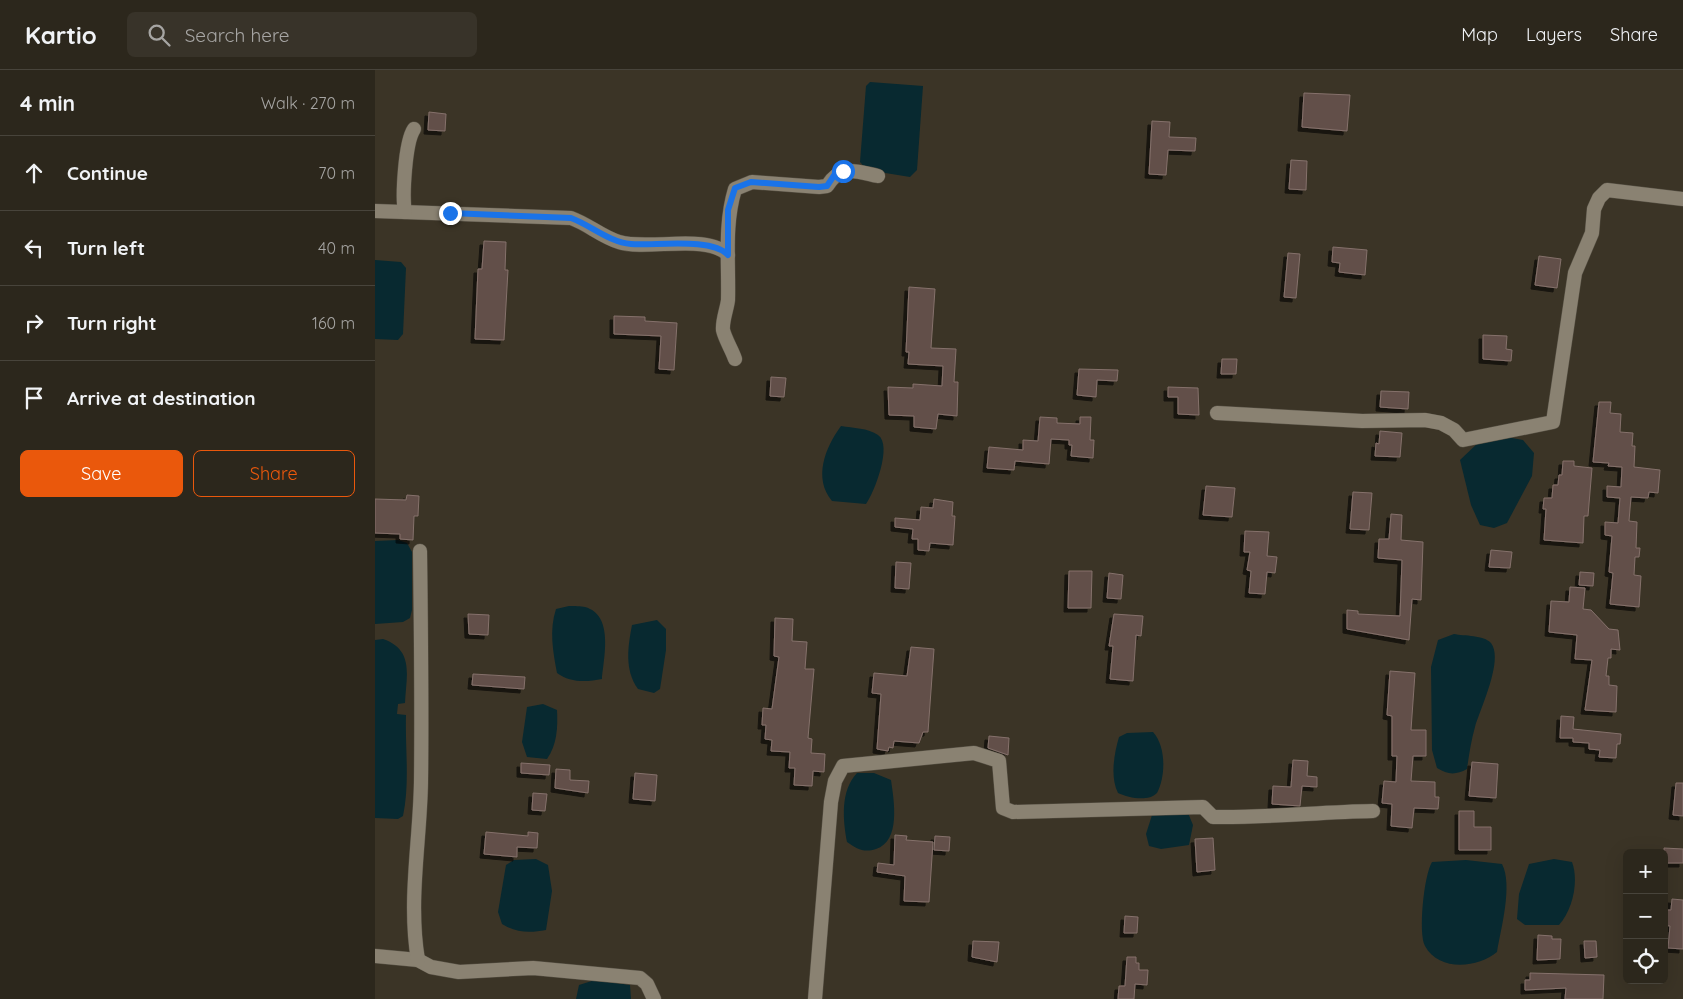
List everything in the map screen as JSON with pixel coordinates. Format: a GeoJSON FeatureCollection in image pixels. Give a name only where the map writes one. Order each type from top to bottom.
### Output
{"type":"FeatureCollection","features":[{"type":"Feature","properties":{"kind":"street"},"geometry":{"type":"LineString","coordinates":[[405,212],[406,169],[410,135],[414,129]]}},
{"type":"Feature","properties":{"kind":"street"},"geometry":{"type":"LineString","coordinates":[[735,359],[723,330],[727,304],[728,210],[735,188],[751,182],[827,186],[835,174],[853,170],[878,176]]}},
{"type":"Feature","properties":{"kind":"street"},"geometry":{"type":"LineString","coordinates":[[1217,413],[1362,420],[1425,420],[1441,423],[1454,430],[1463,440],[1553,422],[1575,273],[1591,233],[1594,209],[1599,198],[1607,190],[1683,199]]}},
{"type":"Feature","properties":{"kind":"street"},"geometry":{"type":"LineString","coordinates":[[375,211],[571,218],[587,224],[619,242],[712,246],[728,255]]}},
{"type":"Feature","properties":{"kind":"street"},"geometry":{"type":"LineString","coordinates":[[418,960],[415,944],[413,886],[419,835],[421,782],[420,551]]}},
{"type":"Feature","properties":{"kind":"street"},"geometry":{"type":"LineString","coordinates":[[815,999],[831,802],[835,781],[843,766],[974,752],[983,754],[999,761],[1003,808],[1013,812],[1203,807],[1213,817],[1255,818],[1308,812],[1373,811]]}},
{"type":"Feature","properties":{"kind":"street"},"geometry":{"type":"LineString","coordinates":[[375,956],[418,960],[431,967],[459,972],[533,968],[640,978],[647,984],[654,999]]}},
{"type":"Feature","properties":{"kind":"water"},"geometry":{"type":"Polygon","coordinates":[[[870,82],[923,86],[917,170],[910,177],[867,170],[860,162],[866,86],[870,82]]]}},
{"type":"Feature","properties":{"kind":"water"},"geometry":{"type":"Polygon","coordinates":[[[375,260],[401,262],[406,268],[403,334],[398,340],[375,339],[375,260]]]}},
{"type":"Feature","properties":{"kind":"water"},"geometry":{"type":"Polygon","coordinates":[[[841,426],[870,431],[878,435],[882,440],[884,448],[881,469],[866,504],[832,501],[823,483],[823,463],[826,453],[841,426]]]}},
{"type":"Feature","properties":{"kind":"water"},"geometry":{"type":"Polygon","coordinates":[[[1501,436],[1523,440],[1534,453],[1532,476],[1507,523],[1494,528],[1480,525],[1471,505],[1460,460],[1480,441],[1501,436]]]}},
{"type":"Feature","properties":{"kind":"water"},"geometry":{"type":"Polygon","coordinates":[[[398,540],[407,543],[412,552],[412,610],[410,618],[403,622],[375,624],[375,541],[398,540]]]}},
{"type":"Feature","properties":{"kind":"water"},"geometry":{"type":"Polygon","coordinates":[[[569,606],[585,607],[594,611],[604,627],[605,649],[602,679],[579,681],[567,679],[557,673],[552,641],[554,617],[556,609],[569,606]]]}},
{"type":"Feature","properties":{"kind":"water"},"geometry":{"type":"Polygon","coordinates":[[[657,620],[666,629],[666,650],[660,689],[654,693],[638,689],[629,666],[628,649],[632,625],[657,620]]]}},
{"type":"Feature","properties":{"kind":"water"},"geometry":{"type":"Polygon","coordinates":[[[1454,634],[1488,640],[1494,651],[1495,661],[1490,685],[1474,732],[1467,769],[1452,773],[1437,768],[1432,750],[1431,667],[1438,640],[1454,634]]]}},
{"type":"Feature","properties":{"kind":"water"},"geometry":{"type":"Polygon","coordinates":[[[383,639],[400,650],[404,657],[407,674],[405,703],[398,704],[397,714],[406,715],[407,766],[403,816],[398,819],[375,818],[375,640],[383,639]]]}},
{"type":"Feature","properties":{"kind":"water"},"geometry":{"type":"Polygon","coordinates":[[[543,704],[557,710],[555,742],[547,759],[527,757],[522,742],[527,707],[543,704]]]}},
{"type":"Feature","properties":{"kind":"water"},"geometry":{"type":"Polygon","coordinates":[[[1153,732],[1160,745],[1163,761],[1162,778],[1157,793],[1149,798],[1133,798],[1118,793],[1113,773],[1119,737],[1127,733],[1153,732]]]}},
{"type":"Feature","properties":{"kind":"water"},"geometry":{"type":"Polygon","coordinates":[[[857,773],[874,773],[891,780],[894,809],[893,829],[884,845],[868,851],[854,847],[847,842],[844,824],[845,797],[857,773]]]}},
{"type":"Feature","properties":{"kind":"water"},"geometry":{"type":"Polygon","coordinates":[[[1168,812],[1188,813],[1193,825],[1189,845],[1161,849],[1149,846],[1146,834],[1152,815],[1168,812]]]}},
{"type":"Feature","properties":{"kind":"water"},"geometry":{"type":"Polygon","coordinates":[[[536,859],[548,865],[552,891],[546,930],[534,932],[518,931],[502,924],[498,912],[506,865],[514,860],[536,859]]]}},
{"type":"Feature","properties":{"kind":"water"},"geometry":{"type":"Polygon","coordinates":[[[1554,859],[1572,862],[1575,886],[1568,911],[1559,925],[1525,925],[1517,919],[1519,894],[1529,864],[1554,859]]]}},
{"type":"Feature","properties":{"kind":"water"},"geometry":{"type":"Polygon","coordinates":[[[1466,860],[1502,864],[1506,883],[1503,919],[1497,952],[1470,964],[1449,964],[1431,954],[1425,946],[1423,939],[1422,917],[1427,879],[1432,862],[1466,860]]]}},
{"type":"Feature","properties":{"kind":"water"},"geometry":{"type":"Polygon","coordinates":[[[595,980],[630,985],[631,999],[576,999],[579,985],[595,980]]]}},
{"type":"Feature","properties":{"kind":"building"},"geometry":{"type":"Polygon","coordinates":[[[1304,93],[1350,95],[1347,131],[1302,127],[1304,93]]]}},
{"type":"Feature","properties":{"kind":"building"},"geometry":{"type":"Polygon","coordinates":[[[429,112],[446,114],[445,131],[428,130],[429,112]]]}},
{"type":"Feature","properties":{"kind":"building"},"geometry":{"type":"Polygon","coordinates":[[[1152,121],[1170,122],[1169,137],[1196,138],[1195,151],[1168,150],[1166,175],[1149,174],[1152,121]]]}},
{"type":"Feature","properties":{"kind":"building"},"geometry":{"type":"Polygon","coordinates":[[[1291,160],[1307,161],[1306,190],[1289,189],[1291,160]]]}},
{"type":"Feature","properties":{"kind":"building"},"geometry":{"type":"Polygon","coordinates":[[[484,241],[506,242],[505,270],[508,270],[504,340],[475,339],[478,269],[482,269],[484,241]]]}},
{"type":"Feature","properties":{"kind":"building"},"geometry":{"type":"Polygon","coordinates":[[[1333,247],[1367,250],[1365,275],[1339,272],[1340,263],[1332,262],[1333,247]]]}},
{"type":"Feature","properties":{"kind":"building"},"geometry":{"type":"Polygon","coordinates":[[[1288,253],[1300,254],[1296,298],[1284,297],[1288,253]]]}},
{"type":"Feature","properties":{"kind":"building"},"geometry":{"type":"Polygon","coordinates":[[[1539,256],[1561,259],[1557,288],[1535,285],[1539,256]]]}},
{"type":"Feature","properties":{"kind":"building"},"geometry":{"type":"Polygon","coordinates":[[[909,287],[935,289],[931,348],[956,349],[954,382],[958,382],[957,416],[938,414],[936,429],[914,427],[914,416],[889,415],[888,387],[913,388],[913,384],[942,386],[943,366],[908,364],[909,352],[906,352],[909,287]]]}},
{"type":"Feature","properties":{"kind":"building"},"geometry":{"type":"Polygon","coordinates":[[[614,316],[645,317],[645,321],[677,323],[674,370],[659,369],[661,336],[614,334],[614,316]]]}},
{"type":"Feature","properties":{"kind":"building"},"geometry":{"type":"Polygon","coordinates":[[[1483,335],[1507,336],[1506,349],[1512,350],[1511,361],[1483,359],[1483,335]]]}},
{"type":"Feature","properties":{"kind":"building"},"geometry":{"type":"Polygon","coordinates":[[[1222,359],[1237,359],[1236,374],[1221,374],[1222,359]]]}},
{"type":"Feature","properties":{"kind":"building"},"geometry":{"type":"Polygon","coordinates":[[[1079,369],[1118,370],[1117,381],[1097,380],[1096,397],[1077,395],[1079,369]]]}},
{"type":"Feature","properties":{"kind":"building"},"geometry":{"type":"Polygon","coordinates":[[[771,377],[786,378],[784,397],[770,396],[771,377]]]}},
{"type":"Feature","properties":{"kind":"building"},"geometry":{"type":"Polygon","coordinates":[[[1168,387],[1198,388],[1199,415],[1178,414],[1178,397],[1168,397],[1168,387]]]}},
{"type":"Feature","properties":{"kind":"building"},"geometry":{"type":"Polygon","coordinates":[[[1381,391],[1409,392],[1408,409],[1380,407],[1381,391]]]}},
{"type":"Feature","properties":{"kind":"building"},"geometry":{"type":"Polygon","coordinates":[[[1599,402],[1611,402],[1610,413],[1621,414],[1620,432],[1633,433],[1632,446],[1635,446],[1634,467],[1660,470],[1658,493],[1649,492],[1648,498],[1631,497],[1629,521],[1637,522],[1636,548],[1640,548],[1639,557],[1635,557],[1634,575],[1641,576],[1639,607],[1610,604],[1613,573],[1609,572],[1612,536],[1605,535],[1605,522],[1618,523],[1620,498],[1607,497],[1607,486],[1621,487],[1622,467],[1608,466],[1609,463],[1593,462],[1599,402]]]}},
{"type":"Feature","properties":{"kind":"building"},"geometry":{"type":"Polygon","coordinates":[[[1040,417],[1057,418],[1057,423],[1080,424],[1080,417],[1091,417],[1090,440],[1094,440],[1093,458],[1071,456],[1072,445],[1069,445],[1069,440],[1051,439],[1049,464],[1015,461],[1014,470],[987,468],[989,447],[1023,450],[1023,440],[1038,441],[1040,417]]]}},
{"type":"Feature","properties":{"kind":"building"},"geometry":{"type":"Polygon","coordinates":[[[1380,431],[1402,433],[1400,457],[1375,456],[1376,443],[1379,444],[1380,431]]]}},
{"type":"Feature","properties":{"kind":"building"},"geometry":{"type":"Polygon","coordinates":[[[1563,461],[1574,461],[1574,466],[1592,468],[1588,516],[1584,516],[1583,543],[1544,540],[1546,509],[1543,509],[1544,498],[1552,498],[1553,485],[1558,485],[1559,475],[1562,475],[1563,461]]]}},
{"type":"Feature","properties":{"kind":"building"},"geometry":{"type":"Polygon","coordinates":[[[1206,486],[1235,488],[1232,517],[1203,515],[1206,486]]]}},
{"type":"Feature","properties":{"kind":"building"},"geometry":{"type":"Polygon","coordinates":[[[1353,492],[1372,493],[1369,530],[1350,529],[1353,492]]]}},
{"type":"Feature","properties":{"kind":"building"},"geometry":{"type":"Polygon","coordinates":[[[407,495],[419,496],[418,516],[414,516],[413,540],[400,539],[400,534],[375,533],[375,499],[406,500],[407,495]]]}},
{"type":"Feature","properties":{"kind":"building"},"geometry":{"type":"Polygon","coordinates":[[[934,499],[953,502],[952,516],[955,516],[953,545],[930,543],[929,551],[918,550],[918,539],[912,539],[913,529],[895,527],[895,518],[920,520],[921,507],[933,508],[934,499]]]}},
{"type":"Feature","properties":{"kind":"building"},"geometry":{"type":"Polygon","coordinates":[[[1391,514],[1402,515],[1401,540],[1423,542],[1421,600],[1412,599],[1409,640],[1347,629],[1347,610],[1358,611],[1358,614],[1400,616],[1402,560],[1378,558],[1379,539],[1389,539],[1391,514]]]}},
{"type":"Feature","properties":{"kind":"building"},"geometry":{"type":"Polygon","coordinates":[[[1245,531],[1269,532],[1267,556],[1277,557],[1275,573],[1267,572],[1265,594],[1249,593],[1251,571],[1247,570],[1250,552],[1244,552],[1245,531]]]}},
{"type":"Feature","properties":{"kind":"building"},"geometry":{"type":"Polygon","coordinates":[[[1491,550],[1512,552],[1510,568],[1489,567],[1491,550]]]}},
{"type":"Feature","properties":{"kind":"building"},"geometry":{"type":"Polygon","coordinates":[[[896,562],[911,563],[909,589],[895,588],[896,562]]]}},
{"type":"Feature","properties":{"kind":"building"},"geometry":{"type":"Polygon","coordinates":[[[1069,571],[1092,571],[1091,608],[1068,608],[1069,571]]]}},
{"type":"Feature","properties":{"kind":"building"},"geometry":{"type":"Polygon","coordinates":[[[1580,572],[1594,573],[1593,586],[1579,585],[1580,572]]]}},
{"type":"Feature","properties":{"kind":"building"},"geometry":{"type":"Polygon","coordinates":[[[1109,573],[1123,575],[1121,599],[1107,598],[1109,573]]]}},
{"type":"Feature","properties":{"kind":"building"},"geometry":{"type":"Polygon","coordinates":[[[1570,587],[1585,588],[1583,609],[1591,610],[1609,629],[1618,630],[1620,650],[1611,649],[1611,658],[1608,658],[1606,676],[1609,676],[1609,685],[1617,686],[1616,712],[1585,710],[1592,660],[1575,659],[1577,635],[1549,632],[1551,601],[1569,602],[1570,587]]]}},
{"type":"Feature","properties":{"kind":"building"},"geometry":{"type":"Polygon","coordinates":[[[468,614],[489,615],[488,635],[469,634],[468,614]]]}},
{"type":"Feature","properties":{"kind":"building"},"geometry":{"type":"Polygon","coordinates":[[[1114,614],[1143,616],[1141,636],[1136,635],[1133,681],[1110,679],[1113,646],[1109,646],[1114,614]]]}},
{"type":"Feature","properties":{"kind":"building"},"geometry":{"type":"Polygon","coordinates":[[[775,618],[793,619],[792,641],[807,642],[805,669],[814,669],[808,738],[812,739],[811,753],[825,754],[824,772],[813,771],[812,786],[794,785],[795,768],[789,768],[790,752],[771,751],[772,740],[765,739],[766,725],[762,725],[763,708],[772,709],[779,657],[774,656],[775,618]]]}},
{"type":"Feature","properties":{"kind":"building"},"geometry":{"type":"Polygon","coordinates":[[[911,647],[934,649],[928,732],[923,732],[919,743],[894,741],[893,748],[889,747],[888,751],[877,749],[881,694],[872,693],[874,673],[907,676],[911,647]]]}},
{"type":"Feature","properties":{"kind":"building"},"geometry":{"type":"Polygon","coordinates":[[[1390,671],[1415,673],[1411,730],[1426,730],[1426,756],[1413,756],[1411,781],[1435,782],[1435,797],[1439,797],[1438,809],[1414,808],[1412,828],[1391,826],[1392,804],[1382,803],[1384,781],[1396,782],[1397,756],[1392,756],[1392,716],[1387,715],[1390,671]]]}},
{"type":"Feature","properties":{"kind":"building"},"geometry":{"type":"Polygon","coordinates":[[[473,674],[525,677],[524,689],[472,685],[473,674]]]}},
{"type":"Feature","properties":{"kind":"building"},"geometry":{"type":"Polygon","coordinates":[[[1561,716],[1574,717],[1573,729],[1621,734],[1620,744],[1617,744],[1616,758],[1599,757],[1600,750],[1589,749],[1589,743],[1573,742],[1573,738],[1560,738],[1561,716]]]}},
{"type":"Feature","properties":{"kind":"building"},"geometry":{"type":"Polygon","coordinates":[[[989,736],[1009,738],[1008,755],[988,748],[989,736]]]}},
{"type":"Feature","properties":{"kind":"building"},"geometry":{"type":"Polygon","coordinates":[[[1293,760],[1308,761],[1307,776],[1317,777],[1317,787],[1302,786],[1300,806],[1272,804],[1273,786],[1291,787],[1293,760]]]}},
{"type":"Feature","properties":{"kind":"building"},"geometry":{"type":"Polygon","coordinates":[[[1472,762],[1498,764],[1496,798],[1469,796],[1472,762]]]}},
{"type":"Feature","properties":{"kind":"building"},"geometry":{"type":"Polygon","coordinates":[[[521,763],[550,765],[549,775],[521,773],[521,763]]]}},
{"type":"Feature","properties":{"kind":"building"},"geometry":{"type":"Polygon","coordinates":[[[556,769],[570,770],[570,780],[589,781],[588,793],[555,788],[556,769]]]}},
{"type":"Feature","properties":{"kind":"building"},"geometry":{"type":"Polygon","coordinates":[[[635,773],[657,775],[655,801],[633,799],[635,773]]]}},
{"type":"Feature","properties":{"kind":"building"},"geometry":{"type":"Polygon","coordinates":[[[1676,783],[1683,783],[1683,816],[1673,815],[1676,783]]]}},
{"type":"Feature","properties":{"kind":"building"},"geometry":{"type":"Polygon","coordinates":[[[533,793],[547,794],[545,811],[532,810],[533,793]]]}},
{"type":"Feature","properties":{"kind":"building"},"geometry":{"type":"Polygon","coordinates":[[[1459,811],[1474,811],[1474,827],[1491,827],[1491,850],[1459,850],[1459,811]]]}},
{"type":"Feature","properties":{"kind":"building"},"geometry":{"type":"Polygon","coordinates":[[[486,832],[528,836],[528,832],[538,833],[537,848],[517,847],[517,857],[484,854],[486,832]]]}},
{"type":"Feature","properties":{"kind":"building"},"geometry":{"type":"Polygon","coordinates":[[[895,835],[907,836],[906,840],[933,842],[929,902],[904,901],[905,876],[877,872],[878,863],[894,865],[895,835]]]}},
{"type":"Feature","properties":{"kind":"building"},"geometry":{"type":"Polygon","coordinates":[[[935,836],[950,837],[949,851],[934,850],[935,836]]]}},
{"type":"Feature","properties":{"kind":"building"},"geometry":{"type":"Polygon","coordinates":[[[1213,838],[1215,870],[1197,872],[1195,839],[1213,838]]]}},
{"type":"Feature","properties":{"kind":"building"},"geometry":{"type":"Polygon","coordinates":[[[1664,848],[1683,849],[1683,863],[1668,863],[1668,849],[1664,848]]]}},
{"type":"Feature","properties":{"kind":"building"},"geometry":{"type":"Polygon","coordinates":[[[1672,899],[1683,900],[1683,949],[1668,948],[1670,926],[1668,926],[1668,910],[1671,910],[1672,899]]]}},
{"type":"Feature","properties":{"kind":"building"},"geometry":{"type":"Polygon","coordinates":[[[1125,916],[1138,917],[1137,933],[1124,933],[1125,916]]]}},
{"type":"Feature","properties":{"kind":"building"},"geometry":{"type":"Polygon","coordinates":[[[1538,935],[1552,936],[1552,939],[1561,939],[1560,959],[1537,960],[1538,935]]]}},
{"type":"Feature","properties":{"kind":"building"},"geometry":{"type":"Polygon","coordinates":[[[973,941],[999,942],[997,962],[972,957],[973,941]]]}},
{"type":"Feature","properties":{"kind":"building"},"geometry":{"type":"Polygon","coordinates":[[[1584,941],[1596,941],[1597,957],[1585,958],[1584,941]]]}},
{"type":"Feature","properties":{"kind":"building"},"geometry":{"type":"Polygon","coordinates":[[[1127,957],[1136,957],[1136,963],[1139,963],[1139,970],[1148,970],[1147,985],[1135,984],[1134,999],[1118,999],[1119,986],[1125,986],[1127,957]]]}},
{"type":"Feature","properties":{"kind":"building"},"geometry":{"type":"Polygon","coordinates":[[[1530,973],[1604,975],[1603,999],[1565,999],[1566,988],[1525,990],[1525,980],[1530,980],[1530,973]]]}},
{"type":"Feature","properties":{"kind":"route"},"geometry":{"type":"LineString","coordinates":[[450,213],[571,218],[587,224],[619,242],[712,246],[728,255],[728,210],[735,188],[751,182],[827,186],[835,174],[843,171]]}}]}
